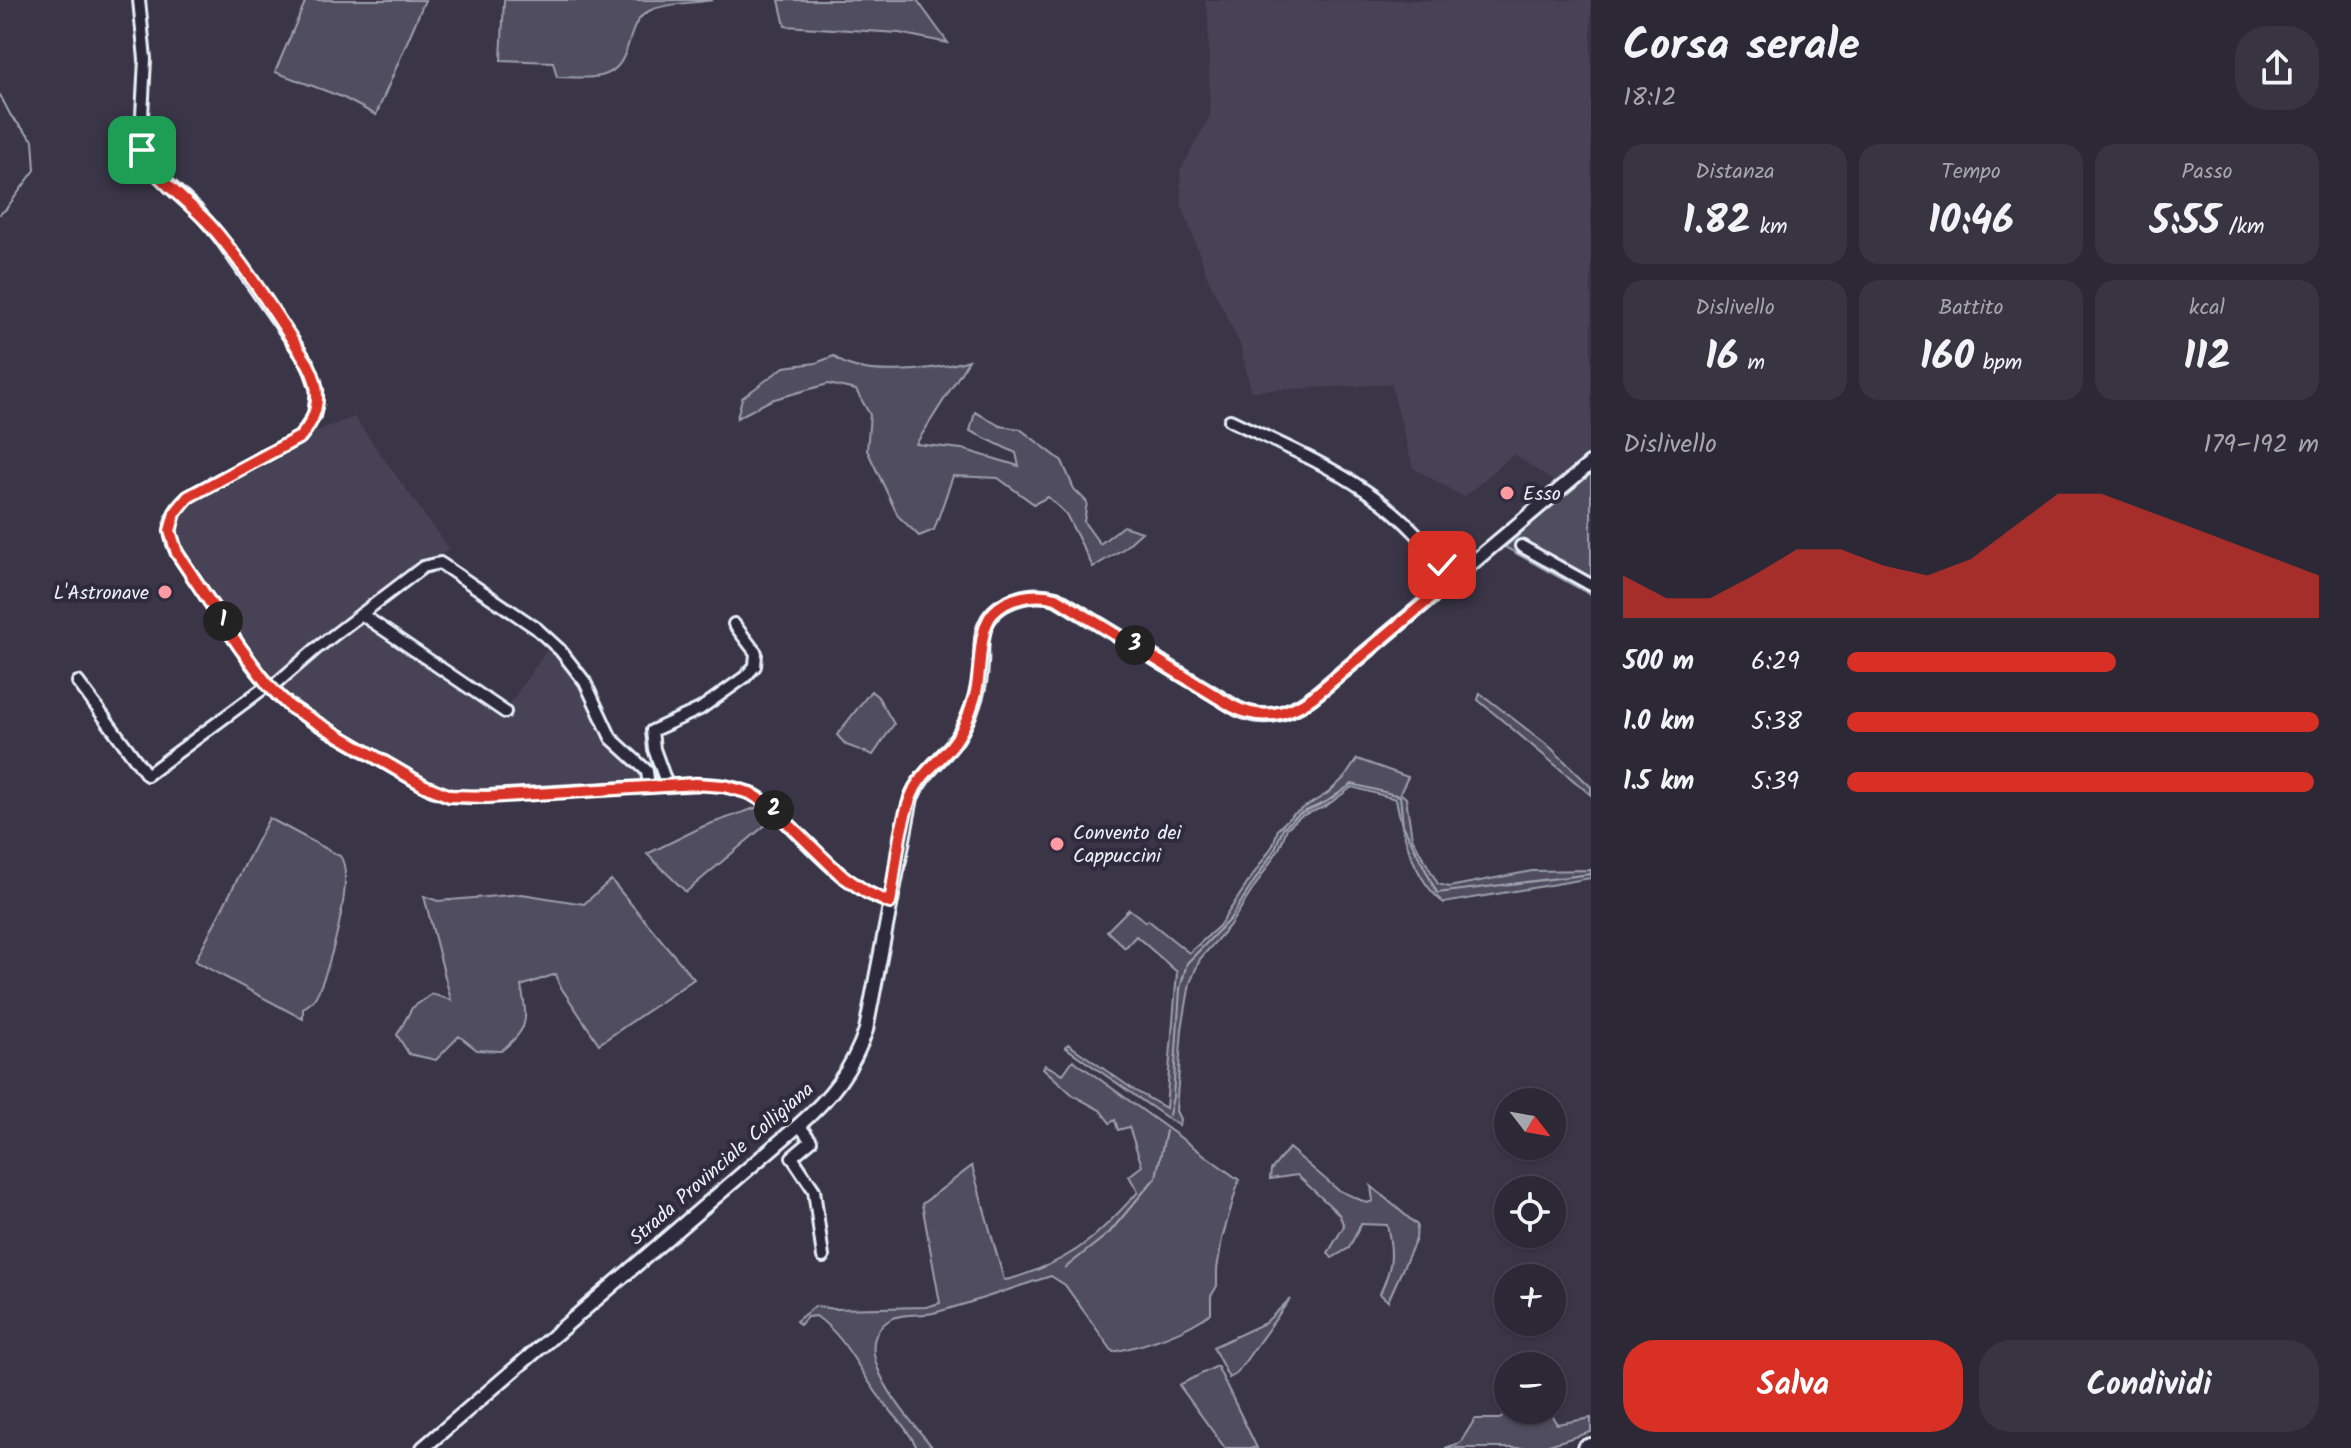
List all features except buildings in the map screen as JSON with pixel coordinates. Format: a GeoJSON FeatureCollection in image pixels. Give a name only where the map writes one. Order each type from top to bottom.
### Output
{"type":"FeatureCollection","features":[{"type":"Feature","properties":{"kind":"highway"},"geometry":{"type":"LineString","coordinates":[[1585,1448],[1591,1446]]}},
{"type":"Feature","properties":{"kind":"main road","name":"Strada Provinciale Colligiana"},"geometry":{"type":"LineString","coordinates":[[423,1448],[799,1125],[834,1091],[859,1049],[869,1017],[911,798],[921,779],[964,727],[980,676],[984,629],[991,616],[1003,605],[1027,596],[1056,598],[1232,706],[1248,713],[1269,716],[1288,712],[1313,697],[1591,463]]}},
{"type":"Feature","properties":{"kind":"street"},"geometry":{"type":"LineString","coordinates":[[139,0],[145,52],[141,135],[145,158],[154,171],[196,209],[218,235],[308,364],[317,386],[316,412],[300,437],[188,497],[177,507],[170,526],[171,540],[177,553],[269,686],[300,714],[442,794],[478,797],[714,785],[754,795],[769,805],[841,875],[890,903]]}},
{"type":"Feature","properties":{"kind":"street"},"geometry":{"type":"LineString","coordinates":[[1230,420],[1343,474],[1364,488],[1415,531],[1452,580]]}},
{"type":"Feature","properties":{"kind":"street"},"geometry":{"type":"LineString","coordinates":[[1521,546],[1591,585]]}},
{"type":"Feature","properties":{"kind":"street"},"geometry":{"type":"LineString","coordinates":[[78,682],[147,775],[426,565],[437,563],[536,628],[560,650],[585,682],[611,738],[646,769],[649,787]]}},
{"type":"Feature","properties":{"kind":"street"},"geometry":{"type":"LineString","coordinates":[[361,614],[505,712]]}},
{"type":"Feature","properties":{"kind":"street"},"geometry":{"type":"LineString","coordinates":[[667,785],[654,749],[652,731],[687,717],[708,704],[745,677],[756,664],[756,653],[734,624]]}},
{"type":"Feature","properties":{"kind":"street"},"geometry":{"type":"LineString","coordinates":[[799,1125],[811,1141],[792,1157],[814,1190],[823,1257]]}},
{"type":"Feature","properties":{"kind":"shaded area"},"geometry":{"type":"Polygon","coordinates":[[[306,0],[425,0],[376,115],[342,97],[275,72],[306,0]]]}},
{"type":"Feature","properties":{"kind":"shaded area"},"geometry":{"type":"Polygon","coordinates":[[[504,0],[713,0],[651,10],[636,24],[620,64],[601,76],[585,78],[557,77],[553,62],[501,60],[504,0]]]}},
{"type":"Feature","properties":{"kind":"shaded area"},"geometry":{"type":"Polygon","coordinates":[[[779,0],[917,0],[948,43],[899,33],[785,26],[779,0]]]}},
{"type":"Feature","properties":{"kind":"shaded area"},"geometry":{"type":"Polygon","coordinates":[[[1205,0],[1591,0],[1591,456],[1558,485],[1514,454],[1464,497],[1413,468],[1391,384],[1251,391],[1240,344],[1207,276],[1182,205],[1180,171],[1210,116],[1205,0]]]}},
{"type":"Feature","properties":{"kind":"shaded area"},"geometry":{"type":"Polygon","coordinates":[[[834,356],[861,368],[899,371],[969,360],[916,444],[962,449],[1019,466],[1016,453],[970,431],[975,412],[1000,426],[1020,429],[1062,461],[1074,489],[1087,502],[1084,522],[1100,544],[1123,526],[1142,532],[1123,549],[1093,567],[1066,514],[1048,497],[1034,504],[998,478],[953,476],[934,530],[919,536],[898,516],[867,450],[870,415],[856,390],[828,384],[771,400],[737,418],[742,398],[784,367],[816,363],[834,356]]]}},
{"type":"Feature","properties":{"kind":"shaded area"},"geometry":{"type":"Polygon","coordinates":[[[354,417],[449,549],[362,614],[504,712],[557,636],[591,683],[610,727],[654,771],[659,786],[446,795],[280,698],[172,544],[177,507],[300,437],[354,417]]]}},
{"type":"Feature","properties":{"kind":"shaded area"},"geometry":{"type":"Polygon","coordinates":[[[1591,472],[1591,595],[1505,547],[1591,472]]]}},
{"type":"Feature","properties":{"kind":"shaded area"},"geometry":{"type":"Polygon","coordinates":[[[871,691],[894,724],[873,755],[846,745],[837,735],[871,691]]]}},
{"type":"Feature","properties":{"kind":"shaded area"},"geometry":{"type":"Polygon","coordinates":[[[1480,693],[1551,748],[1591,787],[1591,795],[1478,700],[1480,693]]]}},
{"type":"Feature","properties":{"kind":"shaded area"},"geometry":{"type":"Polygon","coordinates":[[[1357,759],[1408,777],[1400,793],[1406,798],[1412,838],[1438,884],[1449,887],[1532,871],[1591,870],[1591,878],[1444,903],[1425,882],[1411,856],[1396,799],[1352,787],[1326,806],[1301,816],[1287,828],[1280,847],[1230,925],[1200,959],[1190,983],[1182,1029],[1176,1111],[1179,1126],[1065,1047],[1068,1044],[1134,1090],[1166,1108],[1177,972],[1136,936],[1125,948],[1107,931],[1129,909],[1189,953],[1219,926],[1273,845],[1278,829],[1292,815],[1328,793],[1345,777],[1357,759]]]}},
{"type":"Feature","properties":{"kind":"shaded area"},"geometry":{"type":"Polygon","coordinates":[[[758,807],[769,822],[686,892],[647,854],[704,826],[758,807]]]}},
{"type":"Feature","properties":{"kind":"shaded area"},"geometry":{"type":"Polygon","coordinates":[[[269,818],[340,856],[344,867],[343,903],[334,947],[316,996],[303,1008],[303,1019],[195,961],[269,818]]]}},
{"type":"Feature","properties":{"kind":"shaded area"},"geometry":{"type":"Polygon","coordinates":[[[611,880],[694,979],[599,1044],[560,986],[556,974],[521,986],[524,1023],[517,1036],[501,1051],[477,1050],[459,1036],[436,1060],[409,1054],[397,1035],[412,1008],[432,994],[451,1000],[424,896],[438,901],[522,894],[584,904],[611,880]]]}},
{"type":"Feature","properties":{"kind":"shaded area"},"geometry":{"type":"Polygon","coordinates":[[[1073,1060],[1239,1180],[1222,1239],[1217,1286],[1211,1296],[1211,1313],[1189,1327],[1164,1337],[1113,1352],[1065,1285],[1051,1276],[948,1309],[891,1319],[878,1332],[874,1348],[877,1365],[897,1403],[933,1448],[917,1448],[827,1324],[816,1316],[807,1317],[800,1325],[796,1321],[815,1306],[834,1309],[926,1307],[940,1303],[922,1204],[972,1166],[1004,1280],[1051,1264],[1079,1248],[1102,1229],[1138,1192],[1129,1176],[1142,1166],[1129,1127],[1118,1130],[1115,1120],[1110,1123],[1100,1110],[1074,1096],[1043,1068],[1045,1065],[1063,1074],[1073,1060]]]}},
{"type":"Feature","properties":{"kind":"shaded area"},"geometry":{"type":"Polygon","coordinates":[[[1289,1148],[1338,1190],[1367,1203],[1373,1201],[1371,1186],[1417,1225],[1416,1239],[1388,1301],[1380,1294],[1391,1261],[1387,1225],[1361,1224],[1349,1248],[1332,1258],[1328,1253],[1344,1226],[1339,1214],[1297,1175],[1270,1179],[1271,1170],[1289,1148]]]}},
{"type":"Feature","properties":{"kind":"shaded area"},"geometry":{"type":"Polygon","coordinates":[[[1290,1299],[1236,1374],[1229,1378],[1213,1347],[1265,1323],[1290,1299]]]}},
{"type":"Feature","properties":{"kind":"shaded area"},"geometry":{"type":"Polygon","coordinates":[[[1217,1366],[1257,1448],[1225,1448],[1179,1385],[1217,1366]]]}},
{"type":"Feature","properties":{"kind":"shaded area"},"geometry":{"type":"Polygon","coordinates":[[[1591,1418],[1591,1432],[1539,1448],[1445,1448],[1460,1443],[1475,1419],[1494,1419],[1494,1424],[1566,1424],[1591,1418]]]}},
{"type":"Feature","properties":{"kind":"waterway"},"geometry":{"type":"LineString","coordinates":[[0,95],[11,116],[33,140],[35,170],[0,214]]}},
{"type":"Feature","properties":{"kind":"waterway"},"geometry":{"type":"LineString","coordinates":[[1169,1115],[1173,1097],[1180,989],[1187,963],[1230,919],[1275,849],[1283,828],[1299,814],[1326,802],[1352,784],[1400,796],[1403,825],[1437,893],[1591,874]]}},
{"type":"Feature","properties":{"kind":"waterway"},"geometry":{"type":"LineString","coordinates":[[1065,1268],[1109,1233],[1156,1177],[1166,1131]]}},
{"type":"Feature","properties":{"kind":"place","name":"Esso"},"geometry":{"type":"Point","coordinates":[1507,493]}},
{"type":"Feature","properties":{"kind":"place","name":"L'Astronave"},"geometry":{"type":"Point","coordinates":[165,592]}},
{"type":"Feature","properties":{"kind":"place","name":"Convento dei Cappuccini"},"geometry":{"type":"Point","coordinates":[1057,844]}},
{"type":"Feature","properties":{"kind":"route"},"geometry":{"type":"LineString","coordinates":[[142,150],[151,168],[190,203],[218,235],[308,364],[318,395],[312,421],[300,437],[198,491],[177,507],[171,521],[172,544],[239,646],[280,698],[332,733],[442,794],[478,797],[696,784],[733,788],[764,801],[847,880],[890,903],[911,798],[921,779],[964,727],[980,676],[984,629],[991,616],[1003,605],[1027,596],[1056,598],[1232,706],[1253,715],[1275,715],[1293,710],[1313,697],[1452,580],[1442,565]]}}]}
